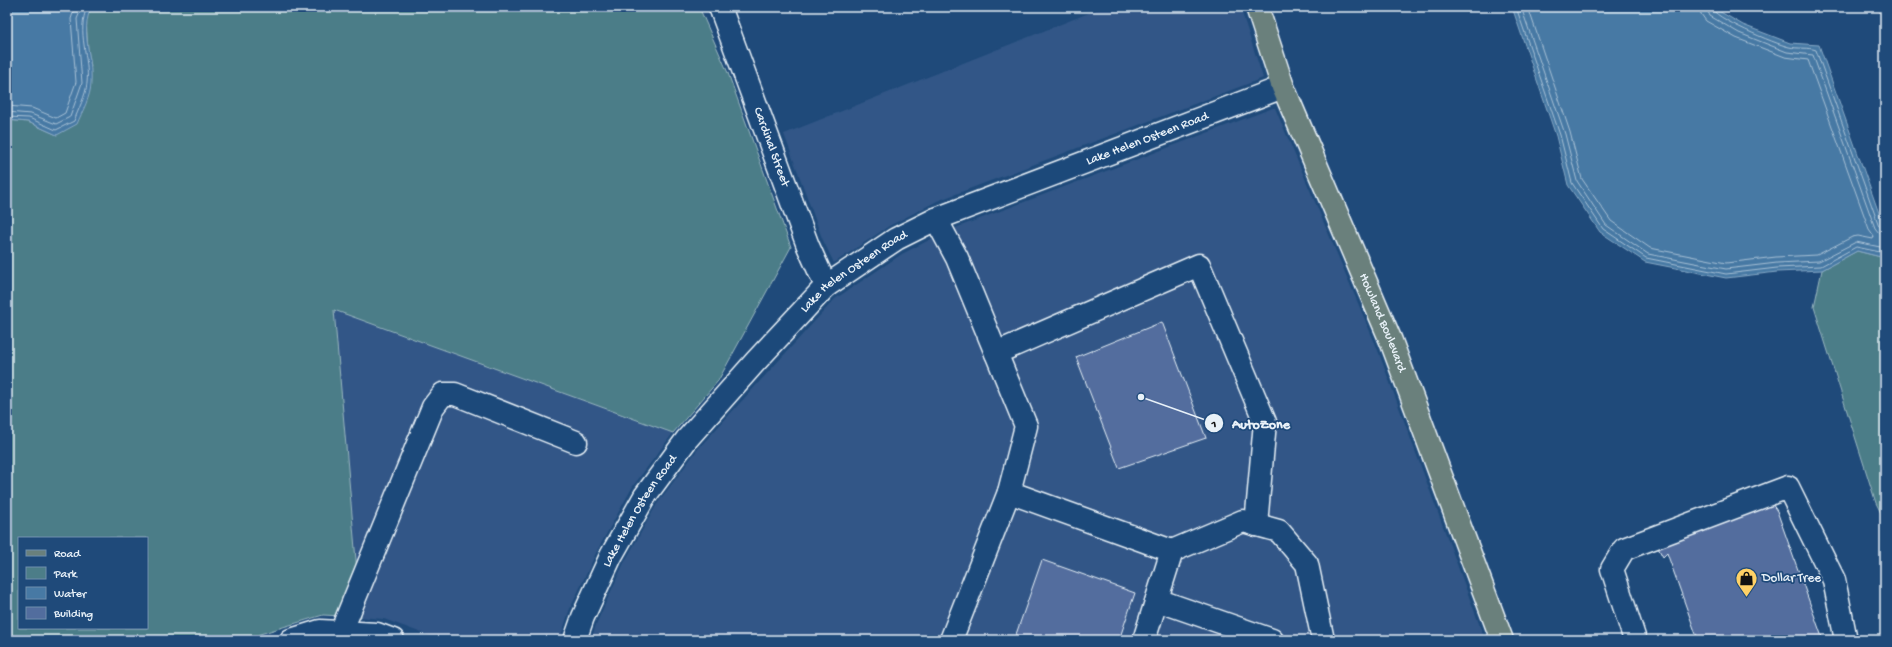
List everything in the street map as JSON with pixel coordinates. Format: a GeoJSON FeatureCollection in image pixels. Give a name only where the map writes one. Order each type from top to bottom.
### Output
{"type":"FeatureCollection","features":[{"type":"Feature","properties":{"kind":"main road","name":"Howland Boulevard"},"geometry":{"type":"LineString","coordinates":[[1257,7],[1283,87],[1392,341],[1502,640]]}},
{"type":"Feature","properties":{"kind":"street","name":"Cardinal Street"},"geometry":{"type":"LineString","coordinates":[[720,7],[808,246],[826,286]]}},
{"type":"Feature","properties":{"kind":"street","name":"Lake Helen Osteen Road"},"geometry":{"type":"LineString","coordinates":[[575,640],[583,617],[611,556],[645,496],[692,434],[826,286],[896,239],[936,219],[1283,87]]}},
{"type":"Feature","properties":{"kind":"street"},"geometry":{"type":"LineString","coordinates":[[936,219],[957,258],[1026,426],[1009,492],[951,640]]}},
{"type":"Feature","properties":{"kind":"street"},"geometry":{"type":"LineString","coordinates":[[996,353],[1199,265],[1265,422],[1256,525]]}},
{"type":"Feature","properties":{"kind":"street"},"geometry":{"type":"LineString","coordinates":[[341,632],[433,407],[443,394],[456,394],[576,442]]}},
{"type":"Feature","properties":{"kind":"street"},"geometry":{"type":"LineString","coordinates":[[1635,640],[1612,569],[1624,549],[1788,487],[1834,580],[1846,640]]}},
{"type":"Feature","properties":{"kind":"street"},"geometry":{"type":"LineString","coordinates":[[1009,492],[1172,551],[1243,521],[1279,531],[1307,564],[1323,640]]}},
{"type":"Feature","properties":{"kind":"street"},"geometry":{"type":"LineString","coordinates":[[1144,640],[1172,551]]}},
{"type":"Feature","properties":{"kind":"street"},"geometry":{"type":"LineString","coordinates":[[1156,600],[1272,640]]}},
{"type":"Feature","properties":{"kind":"street"},"geometry":{"type":"LineString","coordinates":[[291,640],[320,631],[377,634],[393,640]]}},
{"type":"Feature","properties":{"kind":"shaded area"},"geometry":{"type":"Polygon","coordinates":[[[1104,7],[1240,7],[1263,78],[937,201],[889,226],[834,263],[822,238],[784,134],[1104,7]]]}},
{"type":"Feature","properties":{"kind":"shaded area"},"geometry":{"type":"Polygon","coordinates":[[[1275,108],[1377,348],[1485,640],[591,640],[597,622],[624,563],[657,504],[698,449],[835,299],[902,254],[945,232],[1275,108]]]}},
{"type":"Feature","properties":{"kind":"shaded area"},"geometry":{"type":"Polygon","coordinates":[[[333,310],[673,433],[633,486],[598,549],[569,611],[560,640],[441,640],[384,619],[361,617],[333,310]]]}},
{"type":"Feature","properties":{"kind":"green space"},"geometry":{"type":"Polygon","coordinates":[[[91,7],[699,7],[728,73],[791,247],[718,381],[673,433],[334,310],[361,617],[323,615],[260,634],[250,640],[7,640],[7,120],[28,122],[57,135],[91,66],[88,50],[86,19],[91,7]]]}},
{"type":"Feature","properties":{"kind":"green space"},"geometry":{"type":"Polygon","coordinates":[[[1857,251],[1885,258],[1885,521],[1876,503],[1814,307],[1822,270],[1857,251]]]}},
{"type":"Feature","properties":{"kind":"water"},"geometry":{"type":"Polygon","coordinates":[[[7,7],[91,7],[87,26],[91,73],[90,93],[77,124],[57,135],[28,122],[7,120],[7,7]]]}},
{"type":"Feature","properties":{"kind":"water"},"geometry":{"type":"Polygon","coordinates":[[[1512,7],[1712,7],[1743,25],[1790,43],[1819,45],[1885,230],[1885,258],[1857,251],[1822,270],[1777,272],[1726,278],[1645,262],[1600,232],[1568,185],[1556,136],[1512,7]]]}},
{"type":"Feature","properties":{"kind":"building"},"geometry":{"type":"Polygon","coordinates":[[[1162,322],[1206,438],[1119,468],[1076,357],[1162,322]]]}},
{"type":"Feature","properties":{"kind":"building","name":"Dollar Tree"},"geometry":{"type":"Polygon","coordinates":[[[1772,504],[1777,511],[1823,640],[1698,640],[1667,553],[1663,557],[1657,546],[1772,504]]]}},
{"type":"Feature","properties":{"kind":"building"},"geometry":{"type":"Polygon","coordinates":[[[1042,560],[1135,593],[1119,640],[1014,640],[1042,560]]]}},
{"type":"Feature","properties":{"kind":"place","name":"AutoZone"},"geometry":{"type":"Point","coordinates":[1141,397]}},
{"type":"Feature","properties":{"kind":"place","name":"Dollar Tree"},"geometry":{"type":"Point","coordinates":[1746,598]}}]}
